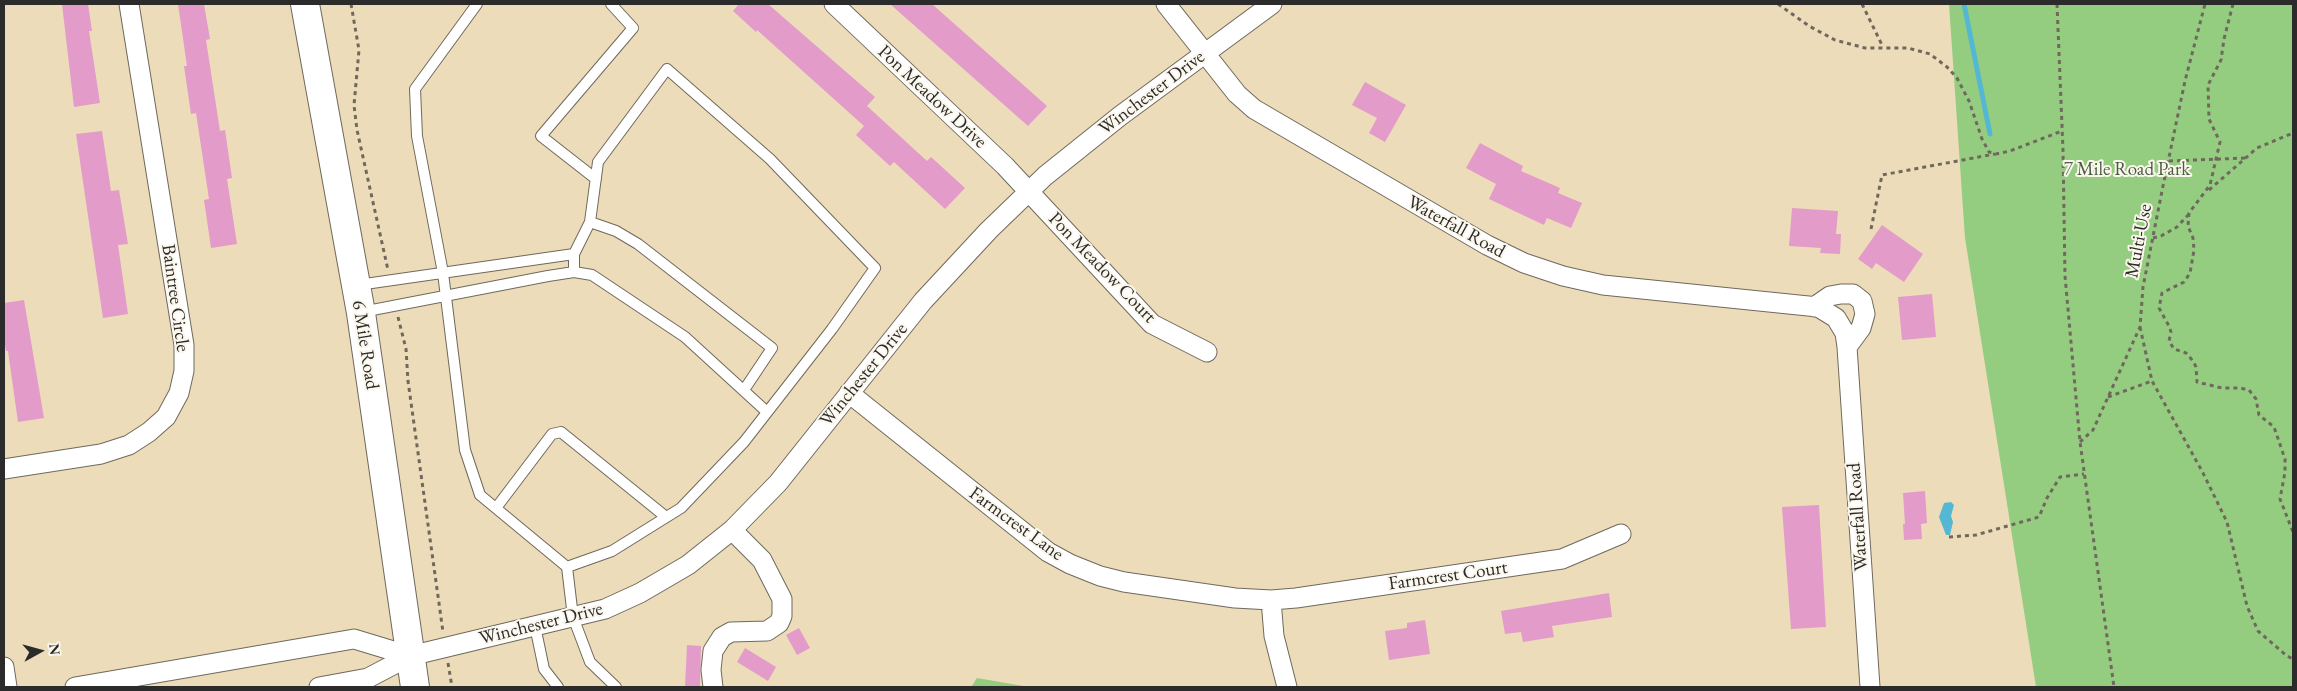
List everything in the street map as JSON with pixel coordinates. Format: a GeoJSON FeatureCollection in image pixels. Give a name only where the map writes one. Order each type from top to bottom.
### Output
{"type":"FeatureCollection","features":[{"type":"Feature","properties":{"kind":"street","name":"Baintree Circle"},"geometry":{"type":"LineString","coordinates":[[4,469],[101,454],[129,445],[150,432],[166,417],[179,393],[184,371],[184,345],[129,4]]}},
{"type":"Feature","properties":{"kind":"street","name":"6 Mile Road"},"geometry":{"type":"LineString","coordinates":[[305,4],[361,312],[415,687]]}},
{"type":"Feature","properties":{"kind":"street","name":"Pon Meadow Drive"},"geometry":{"type":"LineString","coordinates":[[834,4],[1029,191]]}},
{"type":"Feature","properties":{"kind":"street","name":"Waterfall Road"},"geometry":{"type":"LineString","coordinates":[[1166,4],[1237,94],[1268,119],[1486,245],[1524,263],[1563,276],[1603,285],[1814,307],[1832,314],[1841,324],[1845,333],[1847,347],[1870,687]]}},
{"type":"Feature","properties":{"kind":"street","name":"Winchester Drive"},"geometry":{"type":"LineString","coordinates":[[319,687],[368,678],[410,656],[605,609],[648,588],[688,565],[732,530],[778,483],[950,270],[1029,191],[1120,116],[1272,4]]}},
{"type":"Feature","properties":{"kind":"street","name":"Pon Meadow Court"},"geometry":{"type":"LineString","coordinates":[[1029,191],[1152,324],[1207,352]]}},
{"type":"Feature","properties":{"kind":"street"},"geometry":{"type":"LineString","coordinates":[[1814,307],[1830,296],[1841,294],[1854,294],[1862,301],[1865,314],[1861,328],[1847,347]]}},
{"type":"Feature","properties":{"kind":"street","name":"Farmcrest Lane"},"geometry":{"type":"LineString","coordinates":[[848,394],[1032,541],[1070,564],[1100,576],[1124,582],[1235,598],[1271,600]]}},
{"type":"Feature","properties":{"kind":"street"},"geometry":{"type":"LineString","coordinates":[[713,687],[711,670],[714,651],[722,637],[731,632],[767,631],[780,623],[782,616],[782,599],[762,560],[732,530]]}},
{"type":"Feature","properties":{"kind":"street","name":"Farmcrest Court"},"geometry":{"type":"LineString","coordinates":[[1271,600],[1562,559],[1621,534]]}},
{"type":"Feature","properties":{"kind":"street"},"geometry":{"type":"LineString","coordinates":[[1271,600],[1274,636],[1287,687]]}},
{"type":"Feature","properties":{"kind":"street","name":"Winchester Drive"},"geometry":{"type":"LineString","coordinates":[[75,687],[354,639],[410,656]]}},
{"type":"Feature","properties":{"kind":"street"},"geometry":{"type":"LineString","coordinates":[[4,667],[7,687]]}},
{"type":"Feature","properties":{"kind":"lane"},"geometry":{"type":"LineString","coordinates":[[477,4],[415,88],[417,136],[444,273],[466,450],[480,495],[567,567],[573,617],[590,662],[616,687]]}},
{"type":"Feature","properties":{"kind":"lane"},"geometry":{"type":"LineString","coordinates":[[596,180],[541,136],[633,28],[611,4]]}},
{"type":"Feature","properties":{"kind":"lane"},"geometry":{"type":"LineString","coordinates":[[567,567],[612,551],[681,508],[744,442],[832,329],[875,268],[770,158],[666,69],[598,162],[590,222],[574,254],[574,272]]}},
{"type":"Feature","properties":{"kind":"lane"},"geometry":{"type":"LineString","coordinates":[[590,222],[616,231],[638,244],[772,348],[744,390]]}},
{"type":"Feature","properties":{"kind":"lane"},"geometry":{"type":"LineString","coordinates":[[356,286],[574,254]]}},
{"type":"Feature","properties":{"kind":"lane"},"geometry":{"type":"LineString","coordinates":[[361,312],[574,272],[592,275],[685,337],[768,412]]}},
{"type":"Feature","properties":{"kind":"lane"},"geometry":{"type":"LineString","coordinates":[[496,508],[552,434],[561,432],[666,517]]}},
{"type":"Feature","properties":{"kind":"lane"},"geometry":{"type":"LineString","coordinates":[[535,626],[544,669],[558,687]]}},
{"type":"Feature","properties":{"kind":"path"},"geometry":{"type":"LineString","coordinates":[[352,4],[359,50],[354,105],[357,130],[390,281]]}},
{"type":"Feature","properties":{"kind":"path"},"geometry":{"type":"LineString","coordinates":[[1778,4],[1809,26],[1835,40],[1865,48],[1908,48],[1930,54],[1947,67],[1957,78],[1969,101],[1982,139],[1989,152],[1996,154]]}},
{"type":"Feature","properties":{"kind":"path"},"geometry":{"type":"LineString","coordinates":[[1862,4],[1883,47]]}},
{"type":"Feature","properties":{"kind":"path"},"geometry":{"type":"LineString","coordinates":[[2057,4],[2062,131],[2064,276],[2080,442],[2114,687]]}},
{"type":"Feature","properties":{"kind":"path","name":"Multi-Use"},"geometry":{"type":"LineString","coordinates":[[2080,442],[2093,430],[2140,327],[2143,287],[2169,161],[2205,4]]}},
{"type":"Feature","properties":{"kind":"path"},"geometry":{"type":"LineString","coordinates":[[2207,192],[2220,142],[2210,119],[2208,85],[2221,60],[2233,4]]}},
{"type":"Feature","properties":{"kind":"path"},"geometry":{"type":"LineString","coordinates":[[1871,229],[1882,175],[2010,151],[2062,131]]}},
{"type":"Feature","properties":{"kind":"path"},"geometry":{"type":"LineString","coordinates":[[2153,238],[2161,236],[2177,227],[2207,192],[2257,148],[2293,133]]}},
{"type":"Feature","properties":{"kind":"path"},"geometry":{"type":"LineString","coordinates":[[2169,161],[2246,158]]}},
{"type":"Feature","properties":{"kind":"path"},"geometry":{"type":"LineString","coordinates":[[2189,213],[2188,226],[2194,250],[2190,273],[2184,282],[2162,293],[2159,300],[2159,308],[2167,320],[2171,332],[2169,341],[2174,348],[2186,353],[2193,362],[2197,372],[2196,381],[2199,383],[2222,388],[2244,388],[2253,393],[2258,413],[2274,427],[2285,459],[2285,472],[2280,499],[2293,532]]}},
{"type":"Feature","properties":{"kind":"path"},"geometry":{"type":"LineString","coordinates":[[394,306],[406,349],[408,381],[452,687]]}},
{"type":"Feature","properties":{"kind":"path"},"geometry":{"type":"LineString","coordinates":[[2140,327],[2152,381],[2203,473],[2227,522],[2247,606],[2258,631],[2293,659]]}},
{"type":"Feature","properties":{"kind":"path"},"geometry":{"type":"LineString","coordinates":[[2108,397],[2152,381]]}},
{"type":"Feature","properties":{"kind":"path"},"geometry":{"type":"LineString","coordinates":[[1949,537],[1976,535],[2039,517],[2047,498],[2060,477],[2084,474]]}},
{"type":"Feature","properties":{"kind":"green space","name":"7 Mile Road Park"},"geometry":{"type":"Polygon","coordinates":[[[1949,4],[2293,4],[2293,687],[2036,687],[1965,238],[1949,4]]]}},
{"type":"Feature","properties":{"kind":"green space"},"geometry":{"type":"Polygon","coordinates":[[[977,678],[1029,687],[971,687],[977,678]]]}},
{"type":"Feature","properties":{"kind":"water"},"geometry":{"type":"Polygon","coordinates":[[[1951,502],[1954,505],[1951,516],[1953,522],[1950,535],[1946,535],[1939,517],[1944,503],[1951,502]]]}},
{"type":"Feature","properties":{"kind":"building"},"geometry":{"type":"Polygon","coordinates":[[[62,4],[88,4],[92,31],[89,31],[100,103],[74,107],[62,4]]]}},
{"type":"Feature","properties":{"kind":"building"},"geometry":{"type":"Polygon","coordinates":[[[178,4],[204,4],[210,39],[206,40],[220,131],[225,130],[232,178],[227,179],[237,244],[211,248],[204,200],[209,199],[196,113],[191,114],[184,66],[187,66],[178,4]]]}},
{"type":"Feature","properties":{"kind":"building"},"geometry":{"type":"Polygon","coordinates":[[[739,4],[768,4],[875,97],[867,106],[927,161],[931,157],[965,188],[945,209],[894,162],[890,166],[856,135],[864,126],[757,30],[756,32],[733,11],[739,4]]]}},
{"type":"Feature","properties":{"kind":"building"},"geometry":{"type":"Polygon","coordinates":[[[890,4],[932,4],[1047,106],[1028,126],[890,4]]]}},
{"type":"Feature","properties":{"kind":"building"},"geometry":{"type":"Polygon","coordinates":[[[1365,82],[1406,105],[1385,142],[1369,133],[1377,118],[1352,105],[1365,82]]]}},
{"type":"Feature","properties":{"kind":"building"},"geometry":{"type":"Polygon","coordinates":[[[102,131],[111,191],[119,190],[128,244],[118,245],[128,314],[103,318],[76,134],[102,131]]]}},
{"type":"Feature","properties":{"kind":"building"},"geometry":{"type":"Polygon","coordinates":[[[1480,143],[1523,166],[1521,171],[1560,188],[1558,193],[1582,203],[1571,228],[1547,218],[1544,225],[1489,199],[1496,184],[1466,168],[1480,143]]]}},
{"type":"Feature","properties":{"kind":"building"},"geometry":{"type":"Polygon","coordinates":[[[1792,208],[1838,211],[1836,234],[1841,234],[1840,254],[1820,253],[1821,248],[1789,246],[1792,208]]]}},
{"type":"Feature","properties":{"kind":"building"},"geometry":{"type":"Polygon","coordinates":[[[1882,225],[1923,254],[1904,282],[1876,263],[1872,269],[1858,259],[1882,225]]]}},
{"type":"Feature","properties":{"kind":"building"},"geometry":{"type":"Polygon","coordinates":[[[1932,294],[1936,337],[1902,340],[1898,297],[1932,294]]]}},
{"type":"Feature","properties":{"kind":"building"},"geometry":{"type":"Polygon","coordinates":[[[24,300],[44,418],[18,422],[8,351],[6,351],[4,338],[4,303],[24,300]]]}},
{"type":"Feature","properties":{"kind":"building"},"geometry":{"type":"Polygon","coordinates":[[[1925,491],[1927,523],[1921,524],[1922,539],[1904,540],[1903,493],[1925,491]]]}},
{"type":"Feature","properties":{"kind":"building"},"geometry":{"type":"Polygon","coordinates":[[[1819,505],[1826,627],[1791,629],[1782,507],[1819,505]]]}},
{"type":"Feature","properties":{"kind":"building"},"geometry":{"type":"Polygon","coordinates":[[[1609,593],[1612,617],[1552,626],[1554,637],[1523,642],[1521,632],[1505,634],[1501,611],[1609,593]]]}},
{"type":"Feature","properties":{"kind":"building"},"geometry":{"type":"Polygon","coordinates":[[[1425,620],[1430,654],[1389,660],[1385,631],[1407,628],[1407,623],[1425,620]]]}},
{"type":"Feature","properties":{"kind":"building"},"geometry":{"type":"Polygon","coordinates":[[[799,628],[810,648],[797,655],[786,635],[799,628]]]}},
{"type":"Feature","properties":{"kind":"building"},"geometry":{"type":"Polygon","coordinates":[[[687,645],[701,646],[700,687],[685,687],[687,645]]]}},
{"type":"Feature","properties":{"kind":"building"},"geometry":{"type":"Polygon","coordinates":[[[745,648],[776,667],[768,681],[737,662],[745,648]]]}},
{"type":"Feature","properties":{"kind":"waterway"},"geometry":{"type":"LineString","coordinates":[[1964,4],[1990,134]]}}]}
